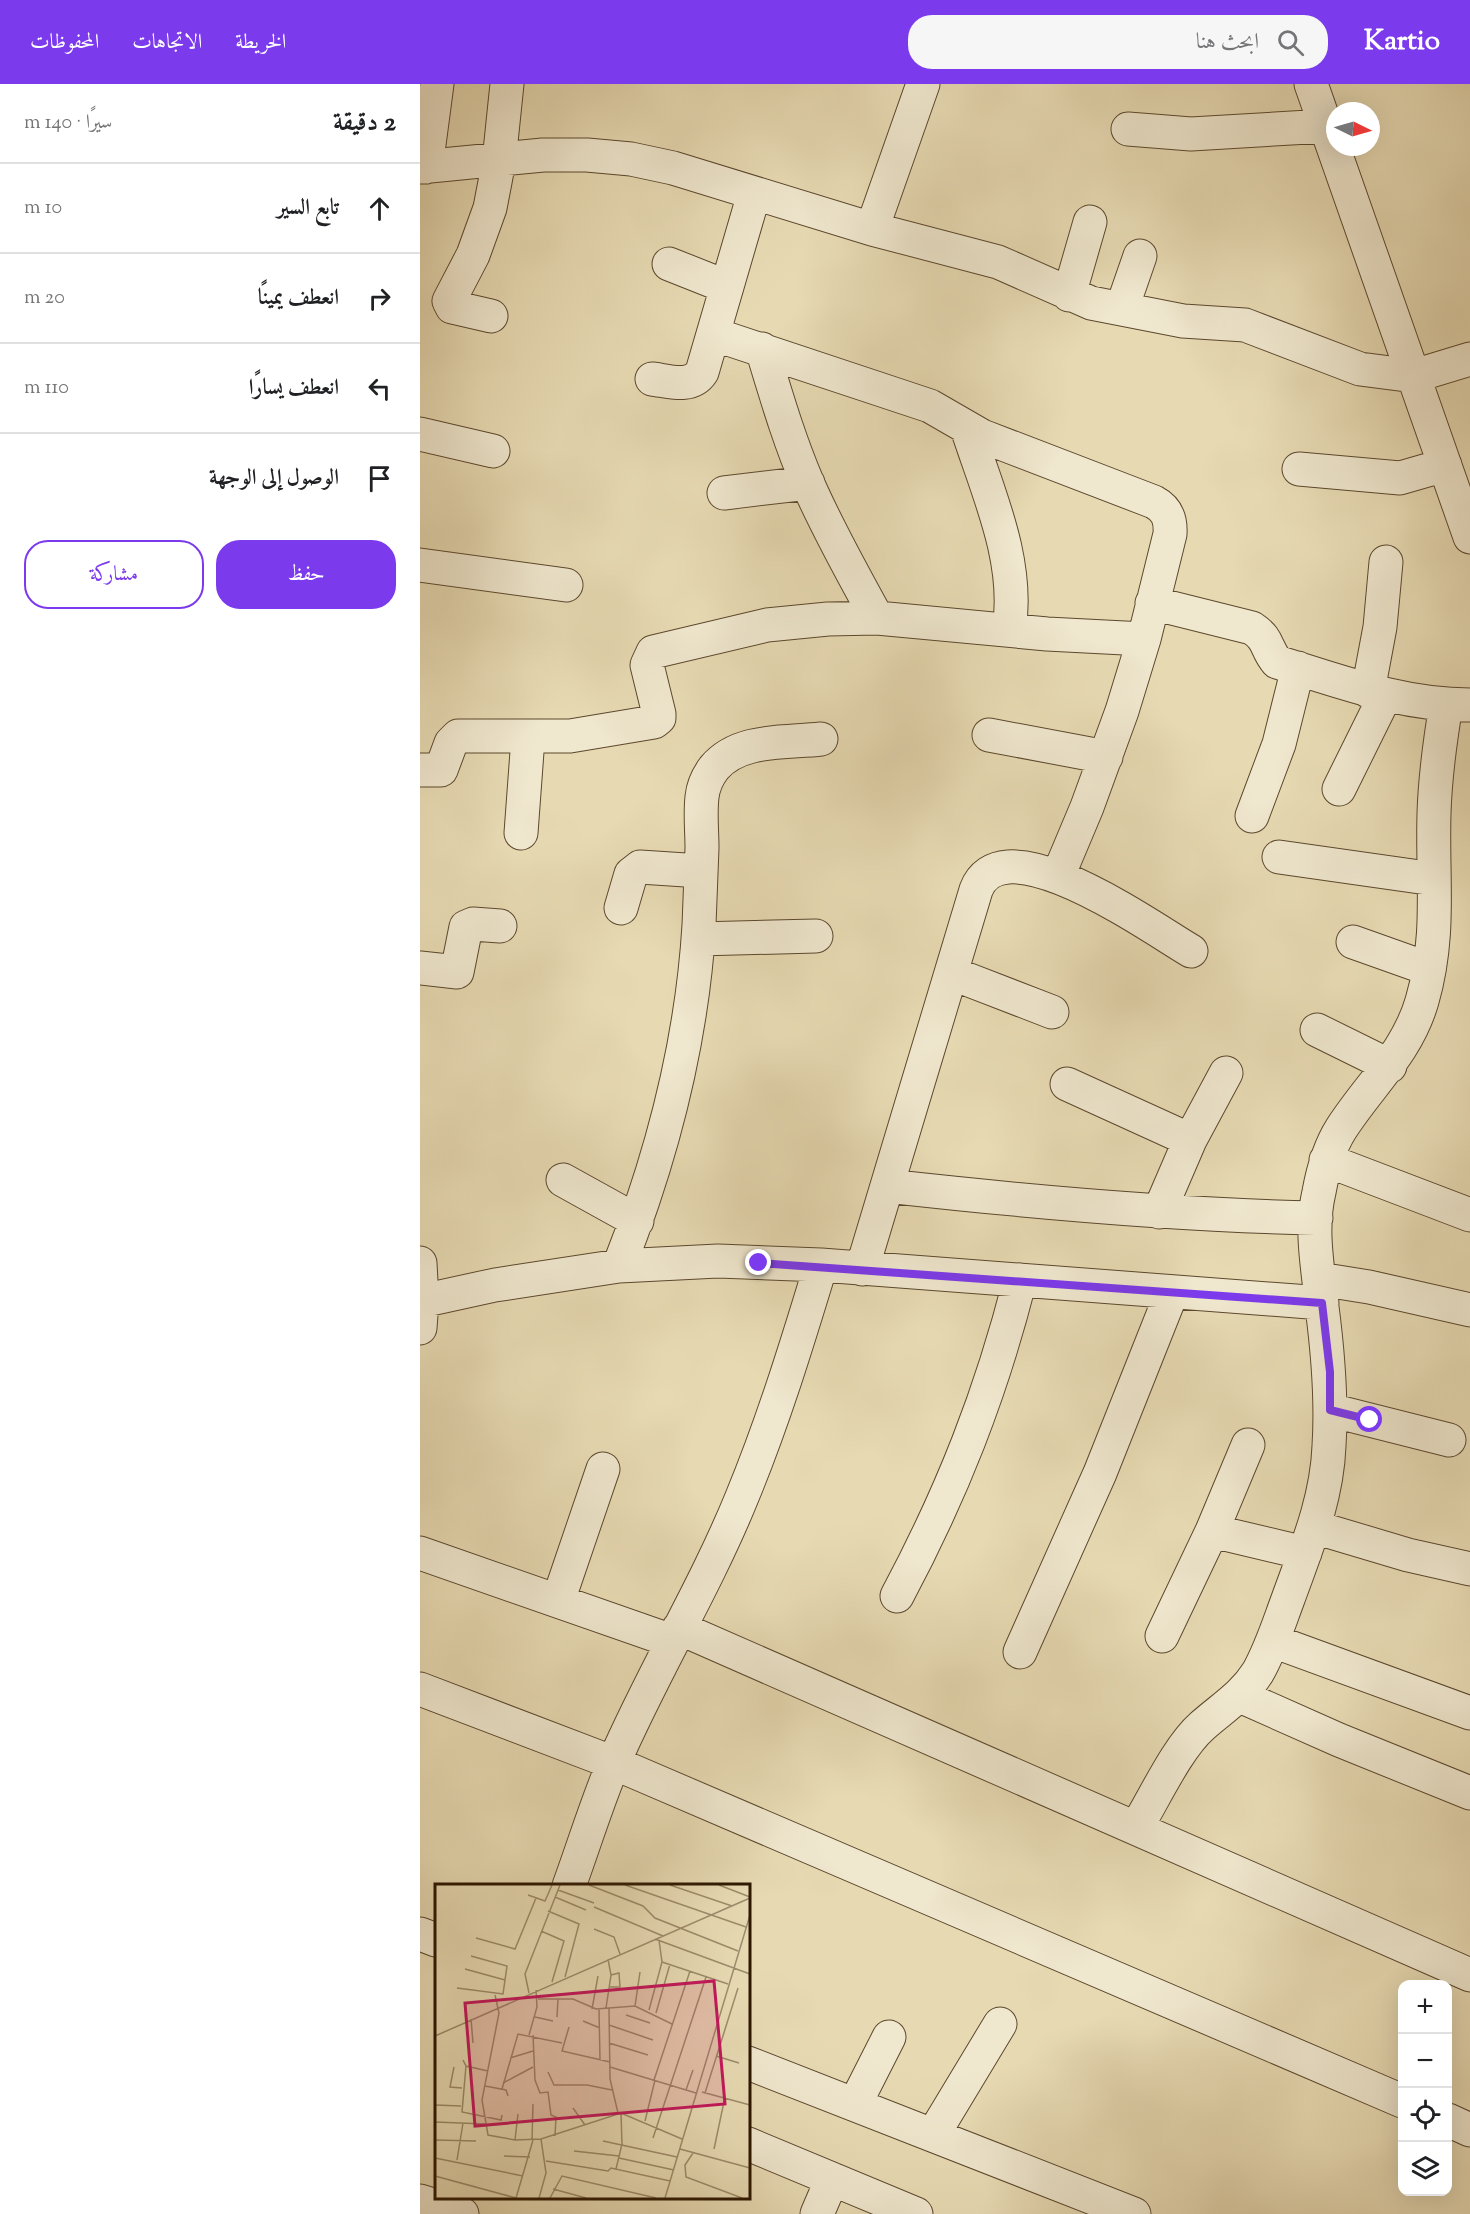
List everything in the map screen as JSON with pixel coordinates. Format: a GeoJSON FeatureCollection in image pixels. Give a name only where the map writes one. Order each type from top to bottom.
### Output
{"type":"FeatureCollection","features":[{"type":"Feature","properties":{"kind":"street"},"geometry":{"type":"LineString","coordinates":[[437,84],[423,167],[543,155],[587,154],[631,159],[674,168],[872,229],[998,262],[1091,303],[1182,321],[1245,325],[1360,369],[1414,376],[1470,359]]}},
{"type":"Feature","properties":{"kind":"street"},"geometry":{"type":"LineString","coordinates":[[491,316],[452,307],[449,301],[473,255],[487,218],[499,161],[507,84]]}},
{"type":"Feature","properties":{"kind":"street"},"geometry":{"type":"LineString","coordinates":[[872,229],[923,84]]}},
{"type":"Feature","properties":{"kind":"street"},"geometry":{"type":"LineString","coordinates":[[1128,129],[1191,134],[1326,126],[1311,84]]}},
{"type":"Feature","properties":{"kind":"street"},"geometry":{"type":"LineString","coordinates":[[1337,156],[1470,537]]}},
{"type":"Feature","properties":{"kind":"street"},"geometry":{"type":"LineString","coordinates":[[651,379],[692,382],[702,372],[754,194]]}},
{"type":"Feature","properties":{"kind":"street"},"geometry":{"type":"LineString","coordinates":[[1069,295],[1090,222]]}},
{"type":"Feature","properties":{"kind":"street"},"geometry":{"type":"LineString","coordinates":[[1122,308],[1140,256]]}},
{"type":"Feature","properties":{"kind":"street"},"geometry":{"type":"LineString","coordinates":[[669,264],[727,287]]}},
{"type":"Feature","properties":{"kind":"street"},"geometry":{"type":"LineString","coordinates":[[713,334],[930,406],[967,428],[1162,506],[1171,523],[1170,534],[1144,639],[1106,757],[1058,876]]}},
{"type":"Feature","properties":{"kind":"street"},"geometry":{"type":"LineString","coordinates":[[762,350],[782,416],[807,483],[839,550],[878,618]]}},
{"type":"Feature","properties":{"kind":"street"},"geometry":{"type":"LineString","coordinates":[[967,428],[1010,564],[1012,608],[1009,630]]}},
{"type":"Feature","properties":{"kind":"street"},"geometry":{"type":"LineString","coordinates":[[420,434],[493,451]]}},
{"type":"Feature","properties":{"kind":"street"},"geometry":{"type":"LineString","coordinates":[[1299,469],[1400,478],[1445,465]]}},
{"type":"Feature","properties":{"kind":"street"},"geometry":{"type":"LineString","coordinates":[[724,493],[807,483]]}},
{"type":"Feature","properties":{"kind":"street"},"geometry":{"type":"LineString","coordinates":[[1339,789],[1376,694],[1386,562]]}},
{"type":"Feature","properties":{"kind":"street"},"geometry":{"type":"LineString","coordinates":[[420,565],[566,585]]}},
{"type":"Feature","properties":{"kind":"street"},"geometry":{"type":"LineString","coordinates":[[1136,1828],[1185,1745],[1202,1726],[1240,1696],[1258,1671],[1273,1641],[1310,1540],[1323,1493],[1329,1450],[1330,1372],[1314,1235],[1326,1160],[1340,1131],[1390,1066],[1413,1024],[1429,969],[1436,910],[1434,810],[1458,705],[1376,694],[1277,662],[1264,637],[1252,628],[1152,603]]}},
{"type":"Feature","properties":{"kind":"street"},"geometry":{"type":"LineString","coordinates":[[420,770],[441,770],[451,743],[458,736],[528,738],[612,731],[657,721],[659,714],[647,665],[653,652],[767,626],[828,619],[878,618],[1144,639]]}},
{"type":"Feature","properties":{"kind":"street"},"geometry":{"type":"LineString","coordinates":[[1252,816],[1279,744],[1298,668]]}},
{"type":"Feature","properties":{"kind":"street"},"geometry":{"type":"LineString","coordinates":[[989,735],[1106,757]]}},
{"type":"Feature","properties":{"kind":"street"},"geometry":{"type":"LineString","coordinates":[[520,833],[528,738]]}},
{"type":"Feature","properties":{"kind":"street"},"geometry":{"type":"LineString","coordinates":[[619,1266],[637,1221],[682,1060],[694,992],[701,871],[702,797],[706,782],[713,770],[736,751],[754,746],[821,739]]}},
{"type":"Feature","properties":{"kind":"street"},"geometry":{"type":"LineString","coordinates":[[1279,857],[1434,879]]}},
{"type":"Feature","properties":{"kind":"street"},"geometry":{"type":"LineString","coordinates":[[862,1269],[980,879],[996,867],[1020,866],[1058,876],[1191,951]]}},
{"type":"Feature","properties":{"kind":"street"},"geometry":{"type":"LineString","coordinates":[[621,908],[631,874],[640,867],[701,871]]}},
{"type":"Feature","properties":{"kind":"street"},"geometry":{"type":"LineString","coordinates":[[420,968],[456,972],[466,927],[473,924],[500,926]]}},
{"type":"Feature","properties":{"kind":"street"},"geometry":{"type":"LineString","coordinates":[[698,939],[816,936]]}},
{"type":"Feature","properties":{"kind":"street"},"geometry":{"type":"LineString","coordinates":[[1353,942],[1429,969]]}},
{"type":"Feature","properties":{"kind":"street"},"geometry":{"type":"LineString","coordinates":[[951,973],[1052,1012]]}},
{"type":"Feature","properties":{"kind":"street"},"geometry":{"type":"LineString","coordinates":[[1317,1030],[1390,1066]]}},
{"type":"Feature","properties":{"kind":"street"},"geometry":{"type":"LineString","coordinates":[[1159,1212],[1190,1140],[1226,1073]]}},
{"type":"Feature","properties":{"kind":"street"},"geometry":{"type":"LineString","coordinates":[[1067,1084],[1190,1140]]}},
{"type":"Feature","properties":{"kind":"street"},"geometry":{"type":"LineString","coordinates":[[1326,1160],[1470,1215]]}},
{"type":"Feature","properties":{"kind":"street"},"geometry":{"type":"LineString","coordinates":[[563,1180],[637,1221]]}},
{"type":"Feature","properties":{"kind":"street"},"geometry":{"type":"LineString","coordinates":[[887,1186],[1048,1204],[1159,1212],[1316,1218]]}},
{"type":"Feature","properties":{"kind":"street"},"geometry":{"type":"LineString","coordinates":[[420,1263],[421,1315],[495,1285],[619,1266],[718,1261],[821,1265],[1172,1292],[1320,1291],[1369,1287],[1470,1310]]}},
{"type":"Feature","properties":{"kind":"street"},"geometry":{"type":"LineString","coordinates":[[569,1884],[614,1763],[706,1577],[742,1498],[774,1416],[821,1265]]}},
{"type":"Feature","properties":{"kind":"street"},"geometry":{"type":"LineString","coordinates":[[897,1596],[958,1474],[1003,1346],[1020,1280]]}},
{"type":"Feature","properties":{"kind":"street"},"geometry":{"type":"LineString","coordinates":[[1020,1652],[1104,1463],[1172,1292]]}},
{"type":"Feature","properties":{"kind":"street"},"geometry":{"type":"LineString","coordinates":[[1330,1410],[1449,1440]]}},
{"type":"Feature","properties":{"kind":"street"},"geometry":{"type":"LineString","coordinates":[[1162,1636],[1212,1531],[1248,1445]]}},
{"type":"Feature","properties":{"kind":"street"},"geometry":{"type":"LineString","coordinates":[[558,1601],[603,1469]]}},
{"type":"Feature","properties":{"kind":"street"},"geometry":{"type":"LineString","coordinates":[[1212,1531],[1310,1540],[1408,1555],[1470,1569]]}},
{"type":"Feature","properties":{"kind":"street"},"geometry":{"type":"LineString","coordinates":[[420,1553],[558,1601],[676,1634],[1136,1828],[1470,1975]]}},
{"type":"Feature","properties":{"kind":"street"},"geometry":{"type":"LineString","coordinates":[[1273,1641],[1470,1713]]}},
{"type":"Feature","properties":{"kind":"street"},"geometry":{"type":"LineString","coordinates":[[420,1689],[614,1763],[1398,2099]]}},
{"type":"Feature","properties":{"kind":"street"},"geometry":{"type":"LineString","coordinates":[[1240,1696],[1339,1740],[1470,1793]]}},
{"type":"Feature","properties":{"kind":"street"},"geometry":{"type":"LineString","coordinates":[[420,1934],[435,1940]]}},
{"type":"Feature","properties":{"kind":"street"},"geometry":{"type":"LineString","coordinates":[[933,2135],[1000,2024]]}},
{"type":"Feature","properties":{"kind":"street"},"geometry":{"type":"LineString","coordinates":[[855,2104],[889,2037]]}},
{"type":"Feature","properties":{"kind":"street"},"geometry":{"type":"LineString","coordinates":[[750,2064],[1134,2214]]}},
{"type":"Feature","properties":{"kind":"street"},"geometry":{"type":"LineString","coordinates":[[1452,2122],[1470,2130]]}},
{"type":"Feature","properties":{"kind":"street"},"geometry":{"type":"LineString","coordinates":[[750,2145],[916,2214]]}},
{"type":"Feature","properties":{"kind":"street"},"geometry":{"type":"LineString","coordinates":[[817,2214],[831,2179]]}},
{"type":"Feature","properties":{"kind":"street"},"geometry":{"type":"LineString","coordinates":[[478,2214],[484,2199]]}},
{"type":"Feature","properties":{"kind":"street"},"geometry":{"type":"LineString","coordinates":[[420,2201],[462,2214]]}},
{"type":"Feature","properties":{"kind":"route"},"geometry":{"type":"LineString","coordinates":[[759,1263],[821,1265],[1322,1303],[1330,1372],[1330,1410],[1370,1420]]}}]}
